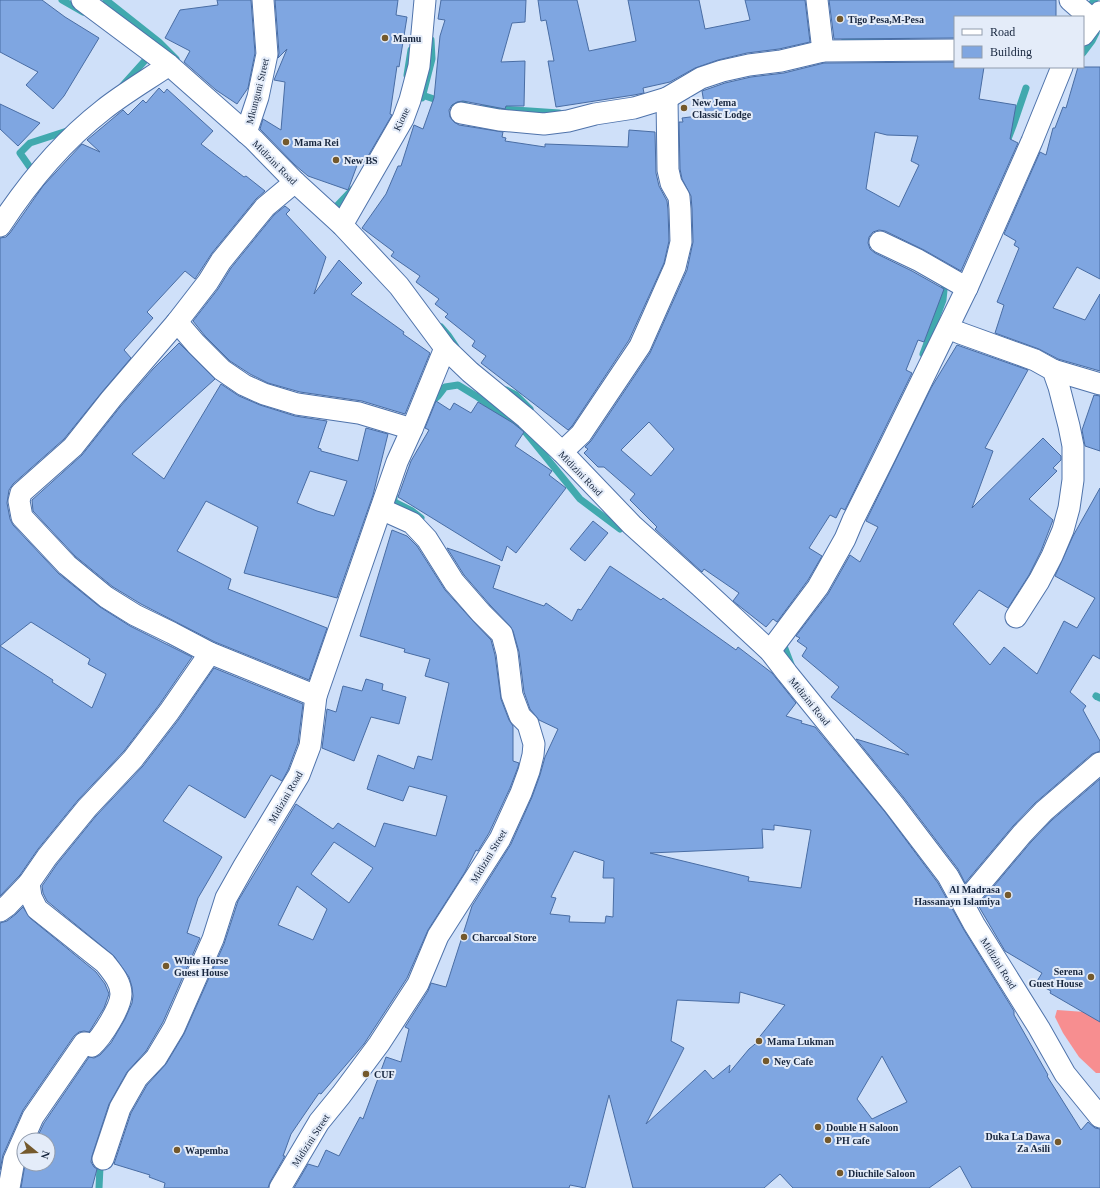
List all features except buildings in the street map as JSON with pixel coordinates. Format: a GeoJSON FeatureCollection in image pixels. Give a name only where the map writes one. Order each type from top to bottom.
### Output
{"type":"FeatureCollection","features":[{"type":"Feature","properties":{"kind":"street","name":"Midizini Road"},"geometry":{"type":"LineString","coordinates":[[82,0],[169,65],[246,133],[295,182],[342,225],[399,286],[445,348],[470,372],[526,418],[562,452],[632,525],[701,586],[770,651],[917,834],[948,876],[964,903],[974,924],[1039,1028],[1065,1074],[1100,1117]]}},
{"type":"Feature","properties":{"kind":"street","name":"Mkunguni Street"},"geometry":{"type":"LineString","coordinates":[[246,133],[258,97],[267,54],[264,0]]}},
{"type":"Feature","properties":{"kind":"street","name":"Kione"},"geometry":{"type":"LineString","coordinates":[[342,225],[403,119],[408,106],[419,66],[425,0]]}},
{"type":"Feature","properties":{"kind":"street"},"geometry":{"type":"LineString","coordinates":[[817,0],[823,51]]}},
{"type":"Feature","properties":{"kind":"street"},"geometry":{"type":"LineString","coordinates":[[1070,0],[1092,22]]}},
{"type":"Feature","properties":{"kind":"street"},"geometry":{"type":"LineString","coordinates":[[461,113],[499,120],[544,124],[568,121],[595,114],[634,108],[667,98],[701,78],[722,71],[749,65],[781,61],[823,51],[954,50]]}},
{"type":"Feature","properties":{"kind":"street"},"geometry":{"type":"LineString","coordinates":[[0,226],[18,198],[72,137],[103,110],[169,65]]}},
{"type":"Feature","properties":{"kind":"street"},"geometry":{"type":"LineString","coordinates":[[770,651],[818,587],[845,539],[967,288],[1032,141],[1062,68]]}},
{"type":"Feature","properties":{"kind":"street"},"geometry":{"type":"LineString","coordinates":[[562,452],[581,434],[640,346],[676,267],[681,242],[680,209],[679,197],[670,183],[668,170],[667,98]]}},
{"type":"Feature","properties":{"kind":"street"},"geometry":{"type":"LineString","coordinates":[[295,182],[265,207],[221,261],[208,282],[177,322],[126,380],[73,447],[21,493],[19,501],[22,517],[67,565],[106,597],[135,616],[210,653],[316,696]]}},
{"type":"Feature","properties":{"kind":"street"},"geometry":{"type":"LineString","coordinates":[[880,242],[918,260],[967,288]]}},
{"type":"Feature","properties":{"kind":"street"},"geometry":{"type":"LineString","coordinates":[[177,322],[222,370],[244,385],[264,394],[296,404],[359,413],[412,429]]}},
{"type":"Feature","properties":{"kind":"street"},"geometry":{"type":"LineString","coordinates":[[948,328],[1035,360],[1053,370],[1100,384]]}},
{"type":"Feature","properties":{"kind":"street","name":"Midizini Road"},"geometry":{"type":"LineString","coordinates":[[103,1159],[123,1102],[137,1078],[156,1058],[174,1028],[213,938],[226,898],[299,775],[310,746],[316,696],[397,462],[445,348]]}},
{"type":"Feature","properties":{"kind":"street"},"geometry":{"type":"LineString","coordinates":[[1016,617],[1039,581],[1052,556],[1063,530],[1069,508],[1073,480],[1072,446],[1060,387],[1053,370]]}},
{"type":"Feature","properties":{"kind":"street","name":"Midizini Street"},"geometry":{"type":"LineString","coordinates":[[280,1188],[319,1122],[379,1044],[418,984],[438,936],[500,839],[522,793],[533,755],[534,744],[528,724],[520,716],[512,695],[507,653],[502,634],[454,582],[427,539],[412,523],[381,509]]}},
{"type":"Feature","properties":{"kind":"street"},"geometry":{"type":"LineString","coordinates":[[0,911],[7,906],[29,883],[47,857],[87,808],[133,759],[210,653]]}},
{"type":"Feature","properties":{"kind":"street"},"geometry":{"type":"LineString","coordinates":[[964,903],[1022,834],[1044,811],[1100,763]]}},
{"type":"Feature","properties":{"kind":"street"},"geometry":{"type":"LineString","coordinates":[[9,1188],[14,1160],[33,1117],[84,1044],[86,1043],[92,1046],[101,1037],[118,1006],[121,994],[119,984],[114,974],[105,963],[37,909],[31,897],[29,883]]}},
{"type":"Feature","properties":{"kind":"shaded area"},"geometry":{"type":"Polygon","coordinates":[[[1057,1010],[1085,1012],[1100,1017],[1100,1073],[1096,1073],[1079,1057],[1063,1033],[1055,1017],[1057,1010]]]}},
{"type":"Feature","properties":{"kind":"waterway"},"geometry":{"type":"LineString","coordinates":[[62,0],[83,12]]}},
{"type":"Feature","properties":{"kind":"waterway"},"geometry":{"type":"LineString","coordinates":[[106,0],[159,42],[176,59]]}},
{"type":"Feature","properties":{"kind":"waterway"},"geometry":{"type":"LineString","coordinates":[[1085,10],[1095,0]]}},
{"type":"Feature","properties":{"kind":"waterway"},"geometry":{"type":"LineString","coordinates":[[1084,52],[1096,33]]}},
{"type":"Feature","properties":{"kind":"waterway"},"geometry":{"type":"LineString","coordinates":[[844,42],[871,38],[907,41]]}},
{"type":"Feature","properties":{"kind":"waterway"},"geometry":{"type":"LineString","coordinates":[[422,98],[432,59],[431,40]]}},
{"type":"Feature","properties":{"kind":"waterway"},"geometry":{"type":"LineString","coordinates":[[407,75],[411,50]]}},
{"type":"Feature","properties":{"kind":"waterway"},"geometry":{"type":"LineString","coordinates":[[123,85],[150,55],[149,54]]}},
{"type":"Feature","properties":{"kind":"waterway"},"geometry":{"type":"LineString","coordinates":[[1008,139],[1026,88]]}},
{"type":"Feature","properties":{"kind":"waterway"},"geometry":{"type":"LineString","coordinates":[[425,96],[440,101],[465,105]]}},
{"type":"Feature","properties":{"kind":"waterway"},"geometry":{"type":"LineString","coordinates":[[485,108],[559,113]]}},
{"type":"Feature","properties":{"kind":"waterway"},"geometry":{"type":"LineString","coordinates":[[34,173],[20,153],[30,143],[70,130]]}},
{"type":"Feature","properties":{"kind":"waterway"},"geometry":{"type":"LineString","coordinates":[[331,206],[334,209],[353,189]]}},
{"type":"Feature","properties":{"kind":"waterway"},"geometry":{"type":"LineString","coordinates":[[923,354],[943,300],[945,280]]}},
{"type":"Feature","properties":{"kind":"waterway"},"geometry":{"type":"LineString","coordinates":[[441,327],[456,347]]}},
{"type":"Feature","properties":{"kind":"waterway"},"geometry":{"type":"LineString","coordinates":[[430,403],[445,387],[458,385],[476,396],[523,429],[580,499],[620,529]]}},
{"type":"Feature","properties":{"kind":"waterway"},"geometry":{"type":"LineString","coordinates":[[506,390],[516,395],[530,409]]}},
{"type":"Feature","properties":{"kind":"waterway"},"geometry":{"type":"LineString","coordinates":[[394,494],[394,502],[412,511],[421,518]]}},
{"type":"Feature","properties":{"kind":"waterway"},"geometry":{"type":"LineString","coordinates":[[786,639],[784,646],[792,667]]}},
{"type":"Feature","properties":{"kind":"waterway"},"geometry":{"type":"LineString","coordinates":[[1096,696],[1100,698]]}},
{"type":"Feature","properties":{"kind":"waterway"},"geometry":{"type":"LineString","coordinates":[[99,1161],[99,1188]]}},
{"type":"Feature","properties":{"kind":"place","name":"Tigo Pesa,M-Pesa"},"geometry":{"type":"Point","coordinates":[840,19]}},
{"type":"Feature","properties":{"kind":"place","name":"Mamu"},"geometry":{"type":"Point","coordinates":[385,38]}},
{"type":"Feature","properties":{"kind":"place","name":"New Jema Classic Lodge"},"geometry":{"type":"Point","coordinates":[684,108]}},
{"type":"Feature","properties":{"kind":"place","name":"Mama Rei"},"geometry":{"type":"Point","coordinates":[286,142]}},
{"type":"Feature","properties":{"kind":"place","name":"New BS"},"geometry":{"type":"Point","coordinates":[336,160]}},
{"type":"Feature","properties":{"kind":"place","name":"Al Madrasa Hassanayn Islamiya"},"geometry":{"type":"Point","coordinates":[1008,895]}},
{"type":"Feature","properties":{"kind":"place","name":"Charcoal Store"},"geometry":{"type":"Point","coordinates":[464,937]}},
{"type":"Feature","properties":{"kind":"place","name":"White Horse Guest House"},"geometry":{"type":"Point","coordinates":[166,966]}},
{"type":"Feature","properties":{"kind":"place","name":"Serena Guest House"},"geometry":{"type":"Point","coordinates":[1091,977]}},
{"type":"Feature","properties":{"kind":"place","name":"Mama Lukman"},"geometry":{"type":"Point","coordinates":[759,1041]}},
{"type":"Feature","properties":{"kind":"place","name":"Ney Cafe"},"geometry":{"type":"Point","coordinates":[766,1061]}},
{"type":"Feature","properties":{"kind":"place","name":"CUF"},"geometry":{"type":"Point","coordinates":[366,1074]}},
{"type":"Feature","properties":{"kind":"place","name":"Double H Saloon"},"geometry":{"type":"Point","coordinates":[818,1127]}},
{"type":"Feature","properties":{"kind":"place","name":"PH cafe"},"geometry":{"type":"Point","coordinates":[828,1140]}},
{"type":"Feature","properties":{"kind":"place","name":"Duka La Dawa Za Asili"},"geometry":{"type":"Point","coordinates":[1058,1142]}},
{"type":"Feature","properties":{"kind":"place","name":"Wapemba"},"geometry":{"type":"Point","coordinates":[177,1150]}},
{"type":"Feature","properties":{"kind":"place","name":"Diuchile Saloon"},"geometry":{"type":"Point","coordinates":[840,1173]}}]}
